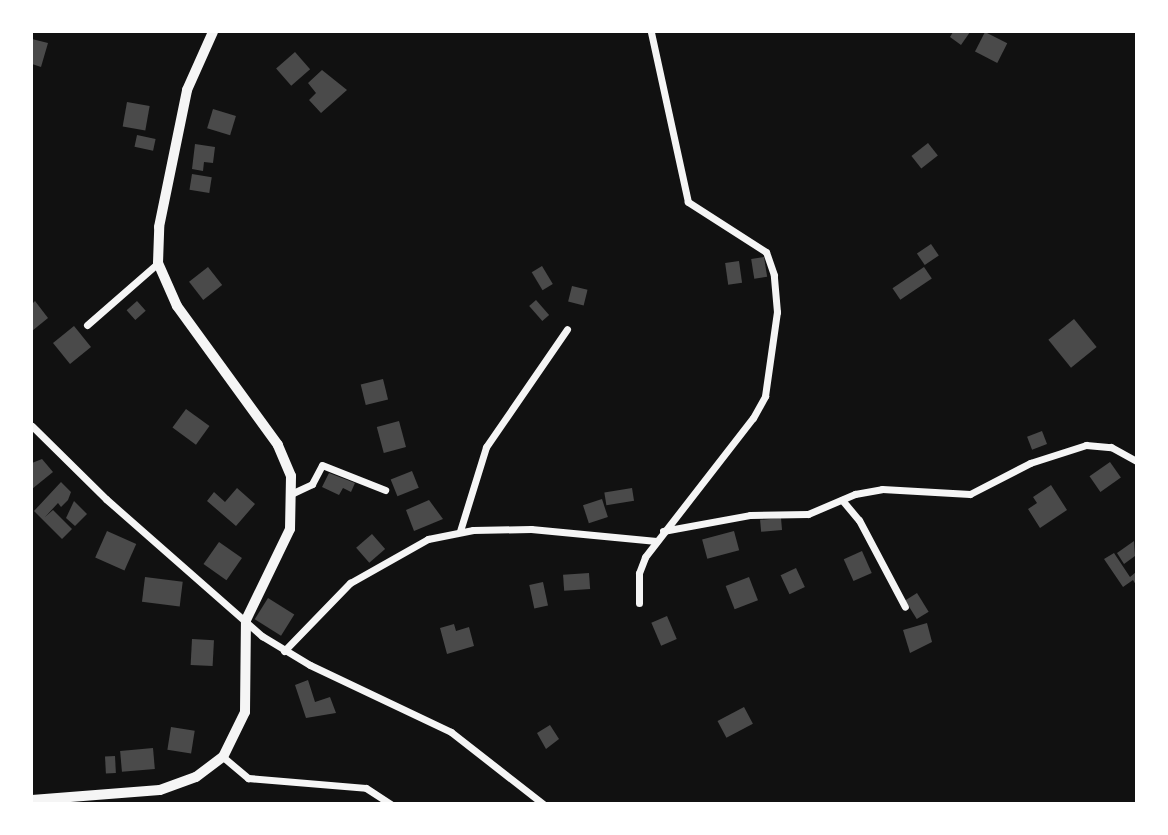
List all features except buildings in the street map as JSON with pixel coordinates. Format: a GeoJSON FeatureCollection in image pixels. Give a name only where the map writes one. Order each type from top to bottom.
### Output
{"type":"FeatureCollection","features":[{"type":"Feature","properties":{"kind":"main road"},"geometry":{"type":"LineString","coordinates":[[32,800],[160,790],[195,777],[223,757],[236,738],[244,712],[246,620],[286,542],[293,493],[278,445],[177,306],[158,264],[159,227],[187,90],[213,32]]}},
{"type":"Feature","properties":{"kind":"street"},"geometry":{"type":"LineString","coordinates":[[639,603],[639,573],[656,541],[753,418],[765,396],[777,312],[774,275],[766,252],[688,202],[651,32]]}},
{"type":"Feature","properties":{"kind":"street"},"geometry":{"type":"LineString","coordinates":[[87,325],[158,264]]}},
{"type":"Feature","properties":{"kind":"street"},"geometry":{"type":"LineString","coordinates":[[460,531],[474,472],[486,447],[567,329]]}},
{"type":"Feature","properties":{"kind":"street"},"geometry":{"type":"LineString","coordinates":[[32,426],[106,499],[284,651],[451,732],[543,803]]}},
{"type":"Feature","properties":{"kind":"street"},"geometry":{"type":"LineString","coordinates":[[663,531],[750,515],[808,514],[842,500],[882,489],[970,494],[1030,463],[1086,445],[1111,447],[1136,461]]}},
{"type":"Feature","properties":{"kind":"street"},"geometry":{"type":"LineString","coordinates":[[293,493],[312,484],[323,465],[385,490]]}},
{"type":"Feature","properties":{"kind":"street"},"geometry":{"type":"LineString","coordinates":[[842,500],[859,520],[905,607]]}},
{"type":"Feature","properties":{"kind":"street"},"geometry":{"type":"LineString","coordinates":[[284,651],[350,583],[428,538],[460,531],[531,529],[656,541]]}},
{"type":"Feature","properties":{"kind":"street"},"geometry":{"type":"LineString","coordinates":[[223,757],[248,778],[366,788],[391,803]]}}]}
